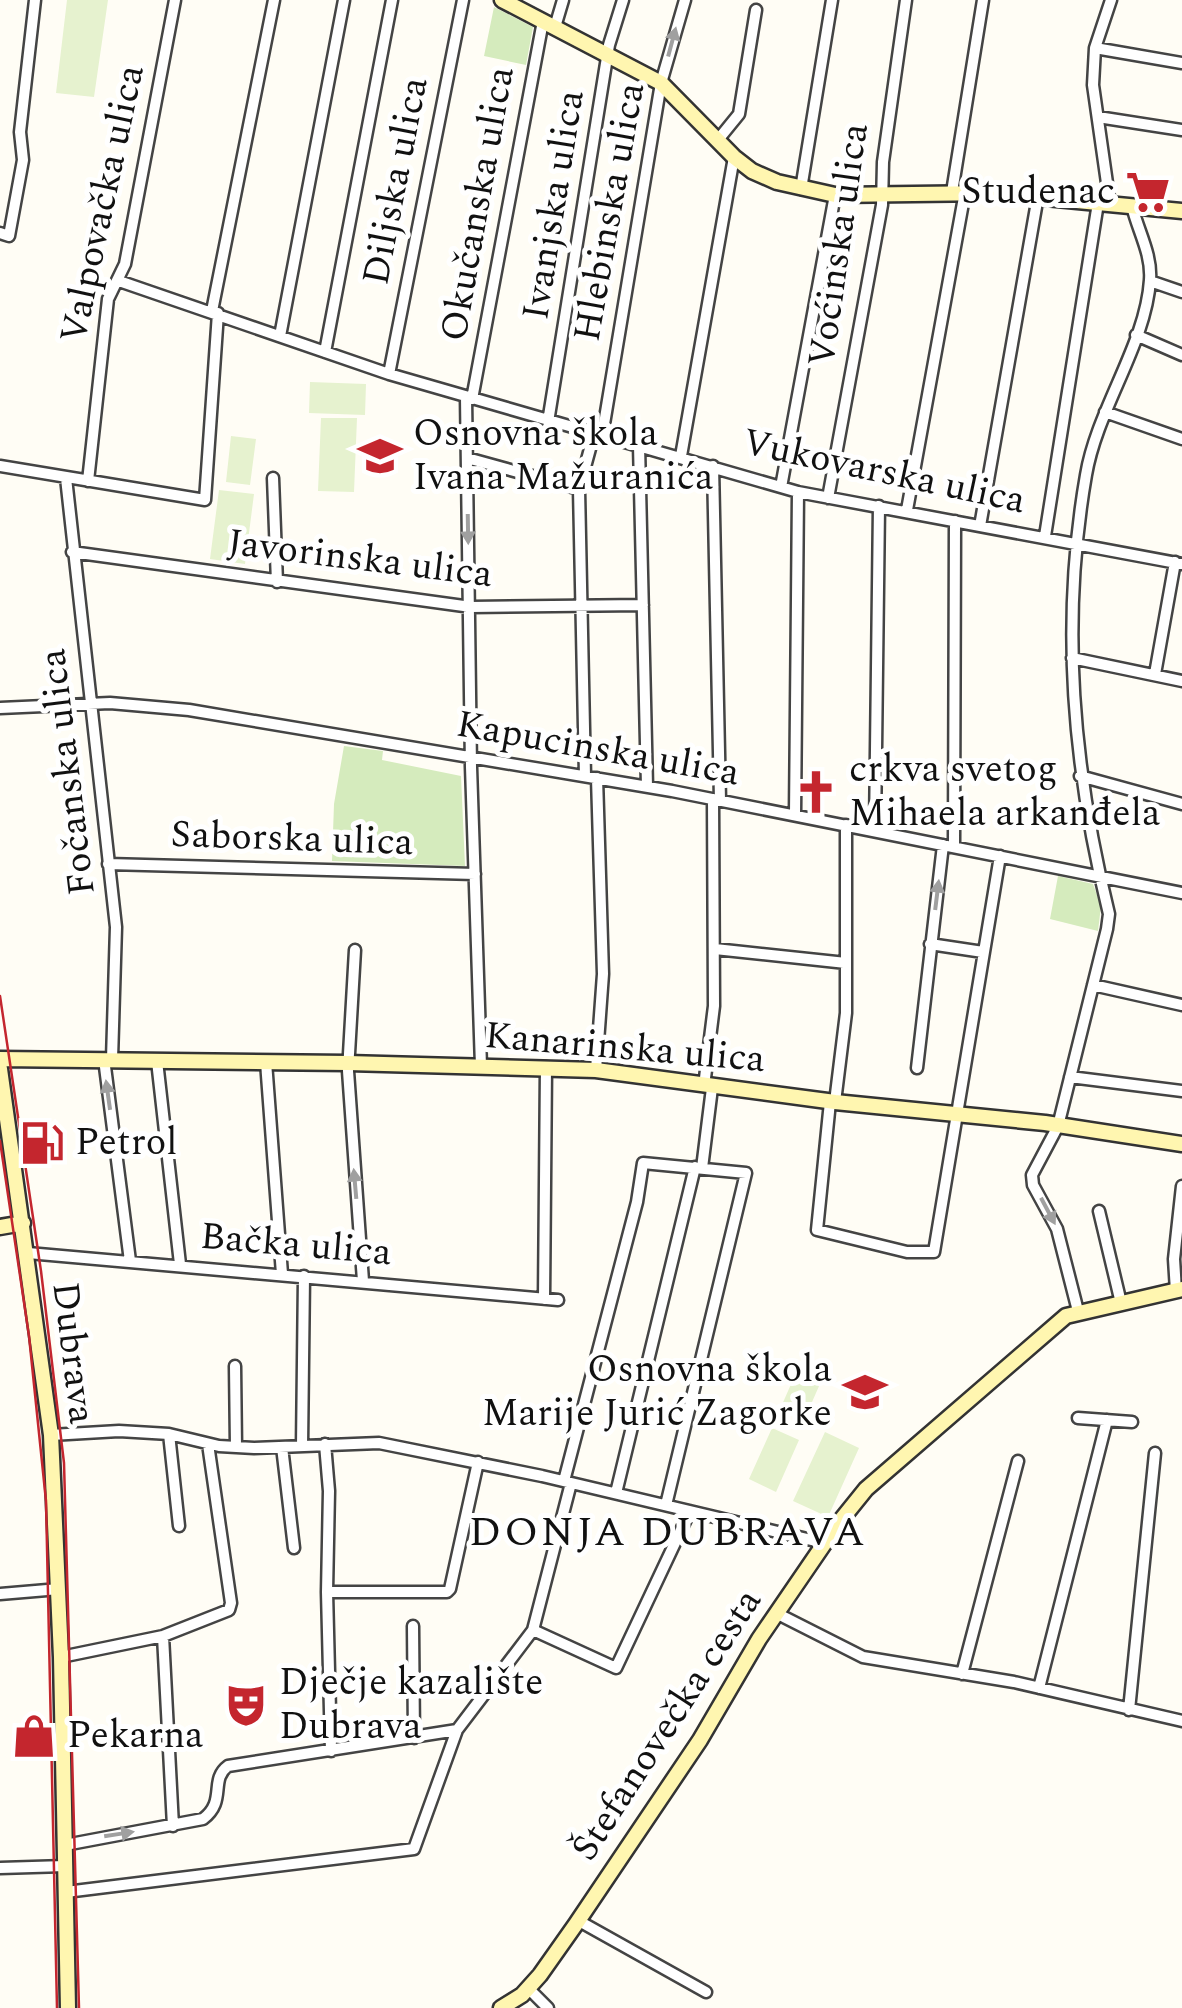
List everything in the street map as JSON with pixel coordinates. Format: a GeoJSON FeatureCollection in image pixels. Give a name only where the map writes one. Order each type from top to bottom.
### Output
{"type":"FeatureCollection","features":[{"type":"Feature","properties":{"kind":"street"},"geometry":{"type":"LineString","coordinates":[[0,233],[9,236],[23,160],[20,132],[35,0]]}},
{"type":"Feature","properties":{"kind":"street","name":"Valpovačka ulica"},"geometry":{"type":"LineString","coordinates":[[88,481],[108,299],[126,264],[175,0]]}},
{"type":"Feature","properties":{"kind":"street"},"geometry":{"type":"LineString","coordinates":[[0,466],[205,500],[215,312],[274,0]]}},
{"type":"Feature","properties":{"kind":"street"},"geometry":{"type":"LineString","coordinates":[[280,336],[344,0]]}},
{"type":"Feature","properties":{"kind":"street"},"geometry":{"type":"LineString","coordinates":[[325,352],[392,0]]}},
{"type":"Feature","properties":{"kind":"street","name":"Diljska ulica"},"geometry":{"type":"LineString","coordinates":[[389,374],[463,0]]}},
{"type":"Feature","properties":{"kind":"street"},"geometry":{"type":"LineString","coordinates":[[502,0],[661,84],[734,157],[759,175],[801,189],[883,196],[958,192],[1038,196],[1182,211]]}},
{"type":"Feature","properties":{"kind":"street","name":"Okučanska ulica"},"geometry":{"type":"LineString","coordinates":[[482,1066],[472,758],[469,398],[549,24],[563,0]]}},
{"type":"Feature","properties":{"kind":"street","name":"Ivanjska ulica"},"geometry":{"type":"LineString","coordinates":[[548,422],[609,56],[623,0]]}},
{"type":"Feature","properties":{"kind":"street","name":"Hlebinska ulica"},"geometry":{"type":"LineString","coordinates":[[596,1070],[603,974],[580,489],[598,435],[661,84],[685,0]]}},
{"type":"Feature","properties":{"kind":"street"},"geometry":{"type":"LineString","coordinates":[[801,189],[832,0]]}},
{"type":"Feature","properties":{"kind":"street","name":"Voćinska ulica"},"geometry":{"type":"LineString","coordinates":[[828,498],[883,196],[886,144],[906,0]]}},
{"type":"Feature","properties":{"kind":"street"},"geometry":{"type":"LineString","coordinates":[[907,510],[958,192],[983,0]]}},
{"type":"Feature","properties":{"kind":"street"},"geometry":{"type":"LineString","coordinates":[[1045,536],[1104,204],[1093,86],[1095,48],[1111,0]]}},
{"type":"Feature","properties":{"kind":"street"},"geometry":{"type":"LineString","coordinates":[[717,141],[738,114],[756,10]]}},
{"type":"Feature","properties":{"kind":"street"},"geometry":{"type":"LineString","coordinates":[[1095,48],[1182,63]]}},
{"type":"Feature","properties":{"kind":"street"},"geometry":{"type":"LineString","coordinates":[[1098,117],[1182,130]]}},
{"type":"Feature","properties":{"kind":"street"},"geometry":{"type":"LineString","coordinates":[[681,456],[734,157]]}},
{"type":"Feature","properties":{"kind":"street"},"geometry":{"type":"LineString","coordinates":[[780,487],[835,194]]}},
{"type":"Feature","properties":{"kind":"street"},"geometry":{"type":"LineString","coordinates":[[980,526],[1038,196]]}},
{"type":"Feature","properties":{"kind":"street"},"geometry":{"type":"LineString","coordinates":[[1078,1311],[1057,1229],[1031,1180],[1058,1126],[1109,914],[1080,776],[1072,658],[1075,542],[1091,450],[1136,334],[1150,282],[1150,264],[1132,206]]}},
{"type":"Feature","properties":{"kind":"street","name":"Vukovarska ulica"},"geometry":{"type":"LineString","coordinates":[[120,281],[389,374],[798,492],[1179,563]]}},
{"type":"Feature","properties":{"kind":"street"},"geometry":{"type":"LineString","coordinates":[[1150,282],[1182,292]]}},
{"type":"Feature","properties":{"kind":"street"},"geometry":{"type":"LineString","coordinates":[[1136,334],[1182,355]]}},
{"type":"Feature","properties":{"kind":"street"},"geometry":{"type":"LineString","coordinates":[[1104,412],[1182,439]]}},
{"type":"Feature","properties":{"kind":"street"},"geometry":{"type":"LineString","coordinates":[[639,445],[648,786]]}},
{"type":"Feature","properties":{"kind":"street"},"geometry":{"type":"LineString","coordinates":[[467,458],[580,489]]}},
{"type":"Feature","properties":{"kind":"street"},"geometry":{"type":"LineString","coordinates":[[616,1493],[699,1167],[708,1087],[714,1006],[716,799],[713,466]]}},
{"type":"Feature","properties":{"kind":"street","name":"Fočanska ulica"},"geometry":{"type":"LineString","coordinates":[[66,478],[118,960],[108,1059],[130,1260]]}},
{"type":"Feature","properties":{"kind":"street"},"geometry":{"type":"LineString","coordinates":[[273,478],[277,582]]}},
{"type":"Feature","properties":{"kind":"street"},"geometry":{"type":"LineString","coordinates":[[795,815],[798,492]]}},
{"type":"Feature","properties":{"kind":"street"},"geometry":{"type":"LineString","coordinates":[[876,831],[879,506]]}},
{"type":"Feature","properties":{"kind":"street"},"geometry":{"type":"LineString","coordinates":[[917,1068],[930,944],[948,846],[955,521]]}},
{"type":"Feature","properties":{"kind":"street","name":"Javorinska ulica"},"geometry":{"type":"LineString","coordinates":[[72,552],[471,608],[643,605]]}},
{"type":"Feature","properties":{"kind":"street"},"geometry":{"type":"LineString","coordinates":[[1155,674],[1179,563]]}},
{"type":"Feature","properties":{"kind":"street"},"geometry":{"type":"LineString","coordinates":[[1072,658],[1182,681]]}},
{"type":"Feature","properties":{"kind":"street","name":"Kapucinska ulica"},"geometry":{"type":"LineString","coordinates":[[0,708],[91,703],[189,710],[648,786],[1182,893]]}},
{"type":"Feature","properties":{"kind":"street"},"geometry":{"type":"LineString","coordinates":[[1080,776],[1182,804]]}},
{"type":"Feature","properties":{"kind":"street"},"geometry":{"type":"LineString","coordinates":[[846,825],[846,1013],[817,1230],[907,1252],[934,1252],[1000,856]]}},
{"type":"Feature","properties":{"kind":"street","name":"Saborska ulica"},"geometry":{"type":"LineString","coordinates":[[108,864],[475,874]]}},
{"type":"Feature","properties":{"kind":"street"},"geometry":{"type":"LineString","coordinates":[[930,944],[983,952]]}},
{"type":"Feature","properties":{"kind":"street"},"geometry":{"type":"LineString","coordinates":[[714,949],[846,963]]}},
{"type":"Feature","properties":{"kind":"street"},"geometry":{"type":"LineString","coordinates":[[354,950],[348,1062],[363,1282]]}},
{"type":"Feature","properties":{"kind":"street"},"geometry":{"type":"LineString","coordinates":[[1093,985],[1182,1006]]}},
{"type":"Feature","properties":{"kind":"street","name":"Kanarinska ulica"},"geometry":{"type":"LineString","coordinates":[[0,1058],[348,1062],[596,1070],[1182,1144]]}},
{"type":"Feature","properties":{"kind":"street"},"geometry":{"type":"LineString","coordinates":[[157,1060],[180,1264]]}},
{"type":"Feature","properties":{"kind":"street"},"geometry":{"type":"LineString","coordinates":[[266,1062],[282,1274]]}},
{"type":"Feature","properties":{"kind":"street"},"geometry":{"type":"LineString","coordinates":[[544,1298],[546,1067]]}},
{"type":"Feature","properties":{"kind":"street","name":"Dubrava"},"geometry":{"type":"LineString","coordinates":[[0,1068],[51,1435],[62,1657],[68,2008]]}},
{"type":"Feature","properties":{"kind":"street"},"geometry":{"type":"LineString","coordinates":[[1070,1077],[1182,1092]]}},
{"type":"Feature","properties":{"kind":"street"},"geometry":{"type":"LineString","coordinates":[[66,1892],[414,1849],[457,1730],[533,1630],[643,1164],[746,1173],[666,1505]]}},
{"type":"Feature","properties":{"kind":"street"},"geometry":{"type":"LineString","coordinates":[[1179,1290],[1174,1259],[1182,1186]]}},
{"type":"Feature","properties":{"kind":"street"},"geometry":{"type":"LineString","coordinates":[[1099,1211],[1120,1303]]}},
{"type":"Feature","properties":{"kind":"street"},"geometry":{"type":"LineString","coordinates":[[0,1226],[23,1224]]}},
{"type":"Feature","properties":{"kind":"street","name":"Bačka ulica"},"geometry":{"type":"LineString","coordinates":[[28,1253],[558,1300]]}},
{"type":"Feature","properties":{"kind":"street"},"geometry":{"type":"LineString","coordinates":[[302,1446],[304,1276]]}},
{"type":"Feature","properties":{"kind":"street","name":"Štefanovečka cesta"},"geometry":{"type":"LineString","coordinates":[[501,2008],[528,1988],[578,1921],[700,1740],[776,1613],[851,1506],[879,1475],[1048,1330],[1078,1311],[1179,1290]]}},
{"type":"Feature","properties":{"kind":"street"},"geometry":{"type":"LineString","coordinates":[[236,1366],[236,1447]]}},
{"type":"Feature","properties":{"kind":"street"},"geometry":{"type":"LineString","coordinates":[[1078,1418],[1132,1422]]}},
{"type":"Feature","properties":{"kind":"street"},"geometry":{"type":"LineString","coordinates":[[1039,1688],[1107,1420]]}},
{"type":"Feature","properties":{"kind":"street"},"geometry":{"type":"LineString","coordinates":[[51,1435],[119,1430],[169,1434],[236,1447],[379,1443],[568,1482],[824,1543]]}},
{"type":"Feature","properties":{"kind":"street"},"geometry":{"type":"LineString","coordinates":[[169,1434],[179,1526]]}},
{"type":"Feature","properties":{"kind":"street"},"geometry":{"type":"LineString","coordinates":[[62,1657],[164,1636],[229,1610],[208,1444]]}},
{"type":"Feature","properties":{"kind":"street"},"geometry":{"type":"LineString","coordinates":[[325,1444],[329,1492],[331,1751]]}},
{"type":"Feature","properties":{"kind":"street"},"geometry":{"type":"LineString","coordinates":[[282,1448],[294,1548]]}},
{"type":"Feature","properties":{"kind":"street"},"geometry":{"type":"LineString","coordinates":[[1129,1710],[1155,1452]]}},
{"type":"Feature","properties":{"kind":"street"},"geometry":{"type":"LineString","coordinates":[[962,1674],[1018,1461]]}},
{"type":"Feature","properties":{"kind":"street"},"geometry":{"type":"LineString","coordinates":[[327,1592],[447,1592],[478,1462]]}},
{"type":"Feature","properties":{"kind":"street"},"geometry":{"type":"LineString","coordinates":[[533,1630],[616,1668],[690,1510]]}},
{"type":"Feature","properties":{"kind":"street"},"geometry":{"type":"LineString","coordinates":[[0,1594],[59,1588]]}},
{"type":"Feature","properties":{"kind":"street"},"geometry":{"type":"LineString","coordinates":[[776,1613],[863,1657],[1039,1688],[1182,1720]]}},
{"type":"Feature","properties":{"kind":"street"},"geometry":{"type":"LineString","coordinates":[[414,1626],[414,1738]]}},
{"type":"Feature","properties":{"kind":"street"},"geometry":{"type":"LineString","coordinates":[[164,1636],[173,1826]]}},
{"type":"Feature","properties":{"kind":"street"},"geometry":{"type":"LineString","coordinates":[[65,1845],[208,1816],[218,1799],[220,1772],[228,1766],[457,1730]]}},
{"type":"Feature","properties":{"kind":"street"},"geometry":{"type":"LineString","coordinates":[[0,1868],[66,1866]]}},
{"type":"Feature","properties":{"kind":"street"},"geometry":{"type":"LineString","coordinates":[[578,1921],[706,1992]]}},
{"type":"Feature","properties":{"kind":"street"},"geometry":{"type":"LineString","coordinates":[[528,1988],[548,2008]]}},
{"type":"Feature","properties":{"kind":"green space"},"geometry":{"type":"Polygon","coordinates":[[[67,0],[108,0],[94,97],[56,93],[67,0]]]}},
{"type":"Feature","properties":{"kind":"green space"},"geometry":{"type":"Polygon","coordinates":[[[494,7],[533,27],[526,65],[484,56],[494,7]]]}},
{"type":"Feature","properties":{"kind":"green space"},"geometry":{"type":"Polygon","coordinates":[[[310,382],[366,384],[365,415],[309,413],[310,382]]]}},
{"type":"Feature","properties":{"kind":"green space"},"geometry":{"type":"Polygon","coordinates":[[[321,418],[357,418],[354,492],[318,491],[321,418]]]}},
{"type":"Feature","properties":{"kind":"green space"},"geometry":{"type":"Polygon","coordinates":[[[231,436],[256,439],[250,485],[226,482],[231,436]]]}},
{"type":"Feature","properties":{"kind":"green space"},"geometry":{"type":"Polygon","coordinates":[[[219,490],[254,494],[245,564],[210,559],[219,490]]]}},
{"type":"Feature","properties":{"kind":"green space"},"geometry":{"type":"Polygon","coordinates":[[[344,746],[383,751],[382,760],[461,776],[465,866],[332,861],[334,804],[344,746]]]}},
{"type":"Feature","properties":{"kind":"green space"},"geometry":{"type":"Polygon","coordinates":[[[1058,876],[1093,884],[1101,906],[1098,931],[1050,919],[1058,876]]]}},
{"type":"Feature","properties":{"kind":"green space"},"geometry":{"type":"Polygon","coordinates":[[[799,1366],[823,1377],[805,1418],[781,1407],[799,1366]]]}},
{"type":"Feature","properties":{"kind":"green space"},"geometry":{"type":"Polygon","coordinates":[[[772,1428],[799,1440],[776,1492],[749,1479],[772,1428]]]}},
{"type":"Feature","properties":{"kind":"green space"},"geometry":{"type":"Polygon","coordinates":[[[825,1432],[859,1448],[828,1517],[793,1501],[825,1432]]]}},
{"type":"Feature","properties":{"kind":"tram line"},"geometry":{"type":"LineString","coordinates":[[0,996],[41,1271],[64,1463],[79,2008]]}},
{"type":"Feature","properties":{"kind":"tram line"},"geometry":{"type":"LineString","coordinates":[[0,1141],[29,1336],[46,1501],[57,2008]]}},
{"type":"Feature","properties":{"kind":"place","name":"Studenac"},"geometry":{"type":"Point","coordinates":[1148,192]}},
{"type":"Feature","properties":{"kind":"place","name":"Osnovna škola Ivana Mažuranića"},"geometry":{"type":"Point","coordinates":[380,456]}},
{"type":"Feature","properties":{"kind":"place","name":"crkva svetog Mihaela arkanđela"},"geometry":{"type":"Point","coordinates":[816,792]}},
{"type":"Feature","properties":{"kind":"place","name":"Petrol"},"geometry":{"type":"Point","coordinates":[42,1143]}},
{"type":"Feature","properties":{"kind":"place","name":"Osnovna škola Marije Jurić Zagorke"},"geometry":{"type":"Point","coordinates":[865,1392]}},
{"type":"Feature","properties":{"kind":"place","name":"Dječje kazalište Dubrava"},"geometry":{"type":"Point","coordinates":[246,1705]}},
{"type":"Feature","properties":{"kind":"place","name":"Pekarna"},"geometry":{"type":"Point","coordinates":[34,1736]}},
{"type":"Feature","properties":{"kind":"district","name":"DONJA DUBRAVA"},"geometry":{"type":"Point","coordinates":[668,1532]}}]}
